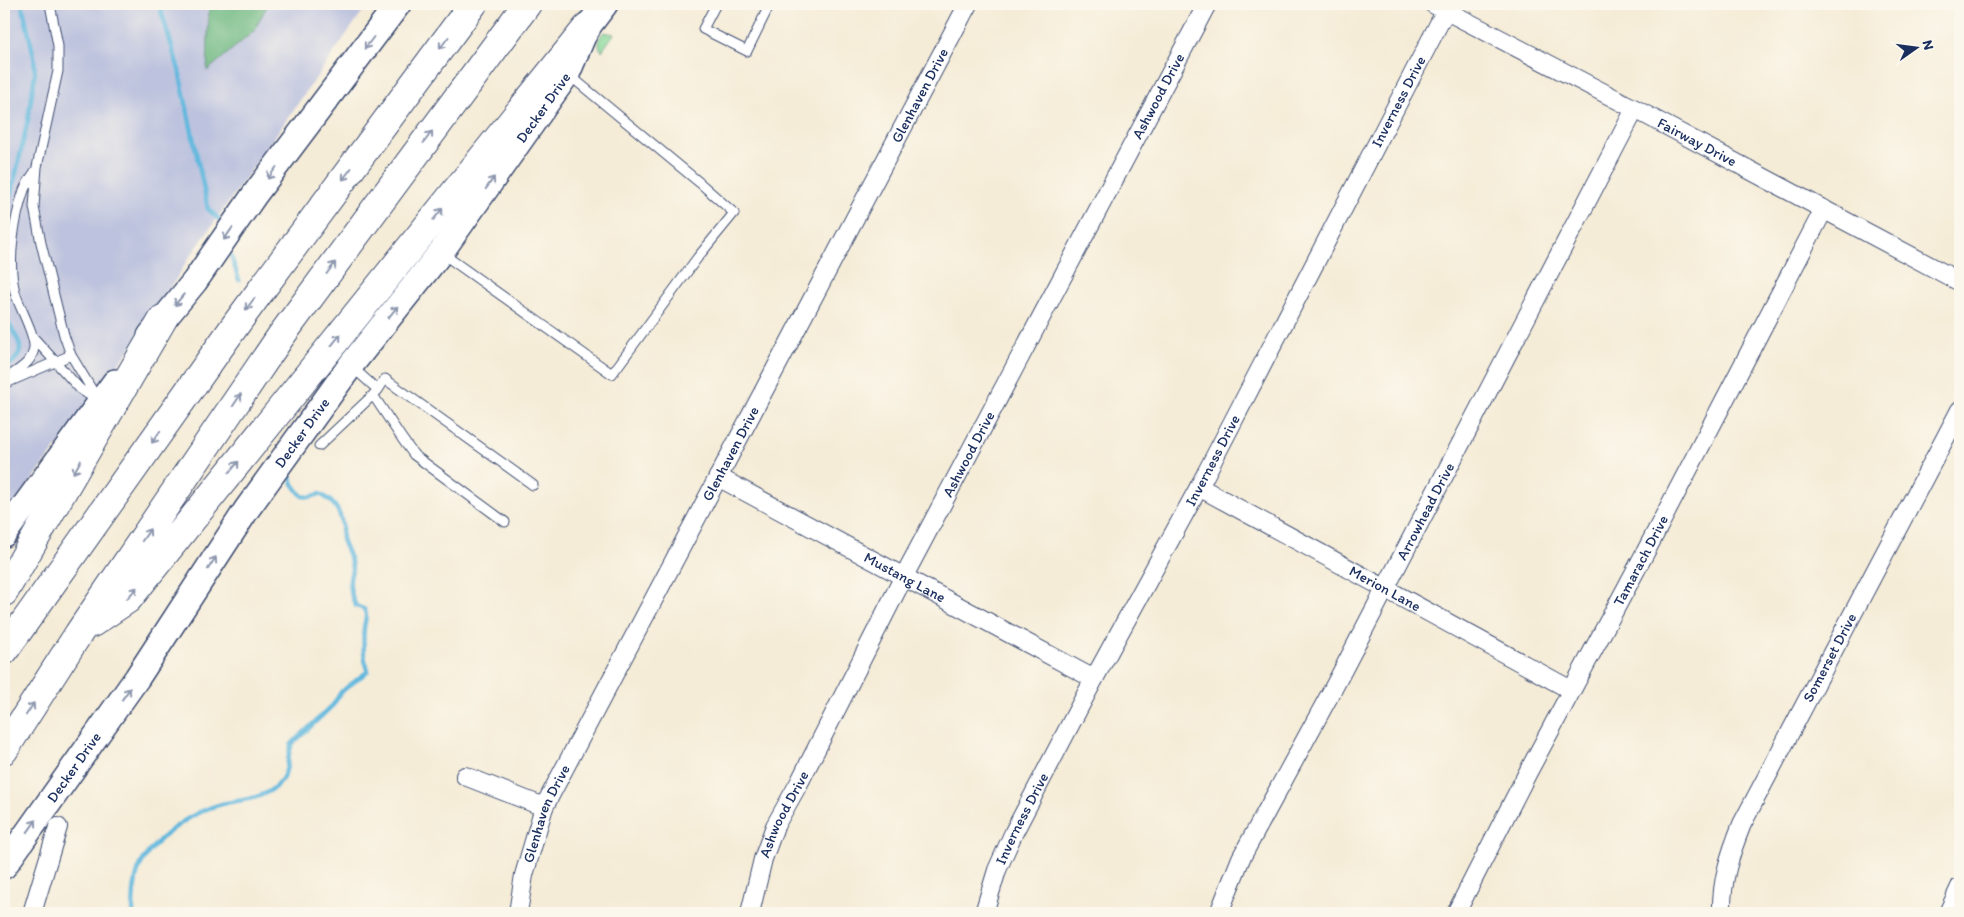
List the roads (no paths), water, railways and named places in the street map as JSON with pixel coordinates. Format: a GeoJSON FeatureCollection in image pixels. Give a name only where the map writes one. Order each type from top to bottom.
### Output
{"type":"FeatureCollection","features":[{"type":"Feature","properties":{"kind":"highway"},"geometry":{"type":"LineString","coordinates":[[4,651],[239,320],[473,4]]}},
{"type":"Feature","properties":{"kind":"highway"},"geometry":{"type":"LineString","coordinates":[[4,750],[79,633],[281,336],[527,4]]}},
{"type":"Feature","properties":{"kind":"highway"},"geometry":{"type":"LineString","coordinates":[[79,633],[128,599],[586,29]]}},
{"type":"Feature","properties":{"kind":"highway"},"geometry":{"type":"LineString","coordinates":[[4,592],[163,319]]}},
{"type":"Feature","properties":{"kind":"main road"},"geometry":{"type":"LineString","coordinates":[[4,534],[100,402],[163,319],[196,281],[256,194],[398,4]]}},
{"type":"Feature","properties":{"kind":"main road","name":"Decker Drive"},"geometry":{"type":"LineString","coordinates":[[4,866],[138,678],[265,483],[351,365],[441,252],[567,74],[586,29],[605,4]]}},
{"type":"Feature","properties":{"kind":"street","name":"Glenhaven Drive"},"geometry":{"type":"LineString","coordinates":[[518,913],[524,875],[544,807],[968,4]]}},
{"type":"Feature","properties":{"kind":"street","name":"Ashwood Drive"},"geometry":{"type":"LineString","coordinates":[[750,913],[763,859],[775,826],[799,783],[903,578],[1207,4]]}},
{"type":"Feature","properties":{"kind":"street","name":"Fairway Drive"},"geometry":{"type":"LineString","coordinates":[[1439,7],[1960,282]]}},
{"type":"Feature","properties":{"kind":"street","name":"Inverness Drive"},"geometry":{"type":"LineString","coordinates":[[984,913],[998,870],[1014,832],[1094,679],[1199,488],[1439,7]]}},
{"type":"Feature","properties":{"kind":"street","name":"Arrowhead Drive"},"geometry":{"type":"LineString","coordinates":[[1219,913],[1241,858],[1334,687],[1635,109]]}},
{"type":"Feature","properties":{"kind":"street","name":"Tamarach Drive"},"geometry":{"type":"LineString","coordinates":[[1456,913],[1824,209]]}},
{"type":"Feature","properties":{"kind":"street","name":"Somerset Drive"},"geometry":{"type":"LineString","coordinates":[[1722,913],[1722,889],[1726,871],[1742,824],[1960,410]]}},
{"type":"Feature","properties":{"kind":"street","name":"Mustang Lane"},"geometry":{"type":"LineString","coordinates":[[718,477],[1094,679]]}},
{"type":"Feature","properties":{"kind":"street","name":"Merion Lane"},"geometry":{"type":"LineString","coordinates":[[1199,488],[1571,690]]}},
{"type":"Feature","properties":{"kind":"street"},"geometry":{"type":"LineString","coordinates":[[465,776],[544,807]]}},
{"type":"Feature","properties":{"kind":"street"},"geometry":{"type":"LineString","coordinates":[[32,913],[58,827]]}},
{"type":"Feature","properties":{"kind":"street"},"geometry":{"type":"LineString","coordinates":[[1948,913],[1960,886]]}},
{"type":"Feature","properties":{"kind":"lane"},"geometry":{"type":"LineString","coordinates":[[50,4],[58,46],[58,72],[37,167],[34,207],[61,326],[71,355],[100,402]]}},
{"type":"Feature","properties":{"kind":"lane"},"geometry":{"type":"LineString","coordinates":[[716,4],[703,29],[747,51],[770,4]]}},
{"type":"Feature","properties":{"kind":"lane"},"geometry":{"type":"LineString","coordinates":[[441,252],[612,374],[693,264],[734,213],[567,74]]}},
{"type":"Feature","properties":{"kind":"lane"},"geometry":{"type":"LineString","coordinates":[[4,380],[22,367],[30,357],[34,347],[32,336],[15,292],[12,264],[18,212],[25,188],[37,167]]}},
{"type":"Feature","properties":{"kind":"lane"},"geometry":{"type":"LineString","coordinates":[[32,336],[80,389],[100,402]]}},
{"type":"Feature","properties":{"kind":"lane"},"geometry":{"type":"LineString","coordinates":[[4,384],[71,355]]}},
{"type":"Feature","properties":{"kind":"lane"},"geometry":{"type":"LineString","coordinates":[[351,365],[376,392],[403,440],[414,455],[504,522]]}},
{"type":"Feature","properties":{"kind":"lane"},"geometry":{"type":"LineString","coordinates":[[319,446],[376,392],[385,379],[533,485]]}},
{"type":"Feature","properties":{"kind":"waterway"},"geometry":{"type":"LineString","coordinates":[[4,217],[28,120],[35,73],[34,57],[22,4]]}},
{"type":"Feature","properties":{"kind":"waterway"},"geometry":{"type":"LineString","coordinates":[[159,4],[179,70],[208,209],[223,225]]}},
{"type":"Feature","properties":{"kind":"waterway"},"geometry":{"type":"LineString","coordinates":[[228,247],[239,280]]}},
{"type":"Feature","properties":{"kind":"waterway"},"geometry":{"type":"LineString","coordinates":[[4,314],[16,336],[20,349],[13,361],[4,368]]}},
{"type":"Feature","properties":{"kind":"waterway"},"geometry":{"type":"LineString","coordinates":[[133,913],[138,871],[144,860],[162,838],[185,820],[198,813],[222,804],[260,796],[273,789],[285,774],[292,744],[333,705],[341,692],[368,671],[365,661],[364,644],[366,613],[364,609],[356,606],[351,593],[350,577],[352,565],[342,539],[341,519],[332,502],[320,494],[310,497],[302,496],[293,484],[288,469]]}}]}
